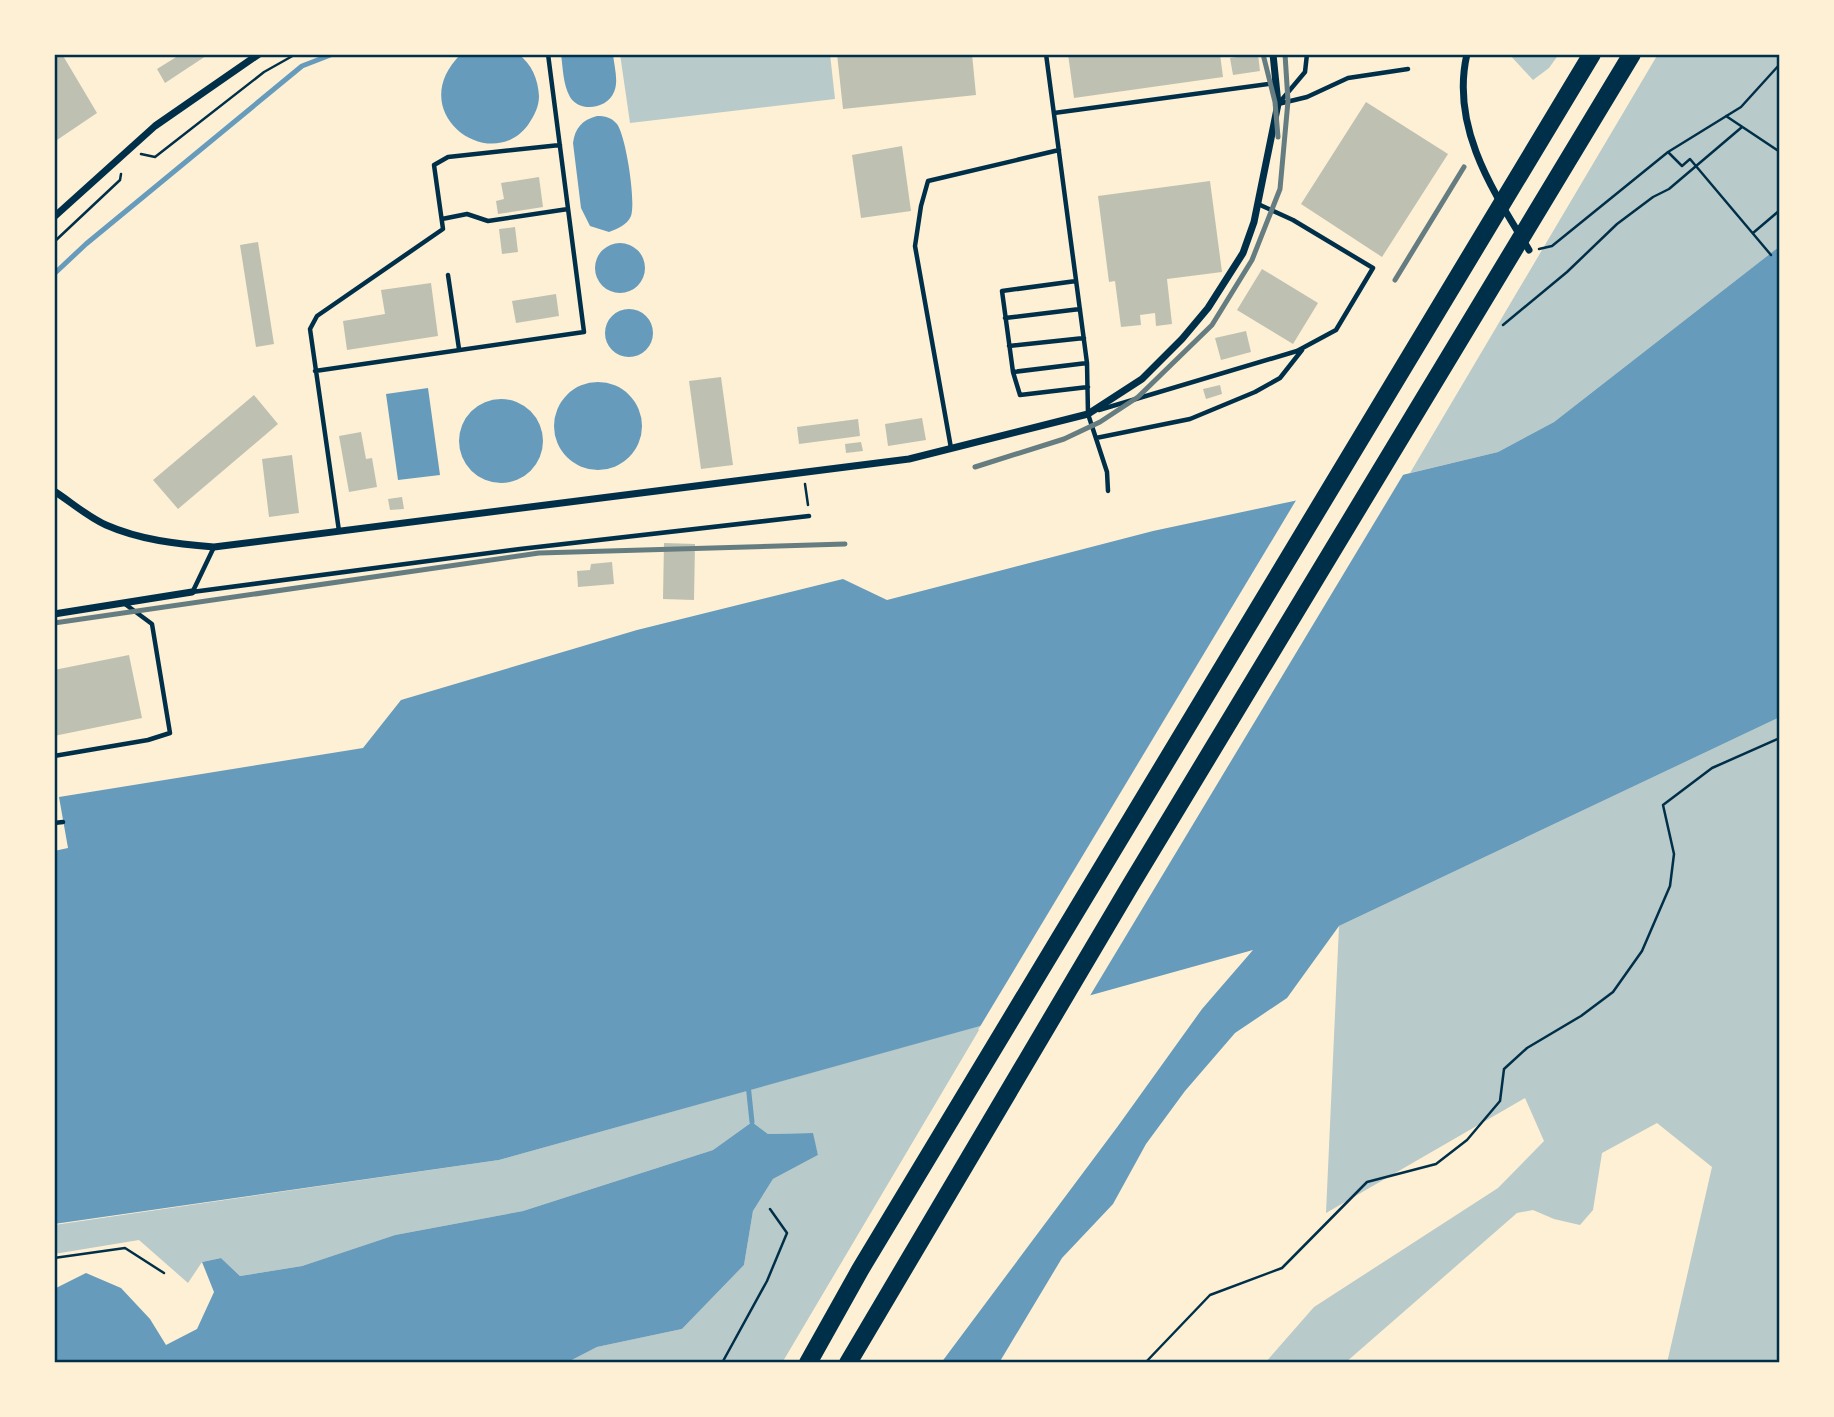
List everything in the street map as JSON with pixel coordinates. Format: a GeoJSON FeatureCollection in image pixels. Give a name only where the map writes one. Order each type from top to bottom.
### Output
{"type":"FeatureCollection","features":[{"type":"Feature","properties":{"kind":"highway"},"geometry":{"type":"LineString","coordinates":[[808,1363],[860,1270],[1592,54]]}},
{"type":"Feature","properties":{"kind":"highway"},"geometry":{"type":"LineString","coordinates":[[848,1363],[1129,886],[1632,54]]}},
{"type":"Feature","properties":{"kind":"street"},"geometry":{"type":"LineString","coordinates":[[54,217],[155,126],[259,54]]}},
{"type":"Feature","properties":{"kind":"street"},"geometry":{"type":"LineString","coordinates":[[54,491],[103,524],[135,536],[173,544],[214,547],[909,459],[1088,414],[1142,379],[1182,339],[1208,309],[1243,253],[1258,204],[1278,104],[1273,54]]}},
{"type":"Feature","properties":{"kind":"street"},"geometry":{"type":"LineString","coordinates":[[1466,54],[1462,97],[1470,139],[1486,180],[1529,250]]}},
{"type":"Feature","properties":{"kind":"street"},"geometry":{"type":"LineString","coordinates":[[54,614],[192,592]]}},
{"type":"Feature","properties":{"kind":"lane"},"geometry":{"type":"LineString","coordinates":[[315,371],[584,332],[548,54]]}},
{"type":"Feature","properties":{"kind":"lane"},"geometry":{"type":"LineString","coordinates":[[1046,54],[1087,363],[1088,414],[1107,472],[1108,491]]}},
{"type":"Feature","properties":{"kind":"lane"},"geometry":{"type":"LineString","coordinates":[[1278,104],[1305,72],[1307,54]]}},
{"type":"Feature","properties":{"kind":"lane"},"geometry":{"type":"LineString","coordinates":[[1278,104],[1307,97],[1348,78],[1408,69]]}},
{"type":"Feature","properties":{"kind":"lane"},"geometry":{"type":"LineString","coordinates":[[1054,113],[1276,83]]}},
{"type":"Feature","properties":{"kind":"lane"},"geometry":{"type":"LineString","coordinates":[[339,532],[310,329],[317,316],[443,229],[434,165],[448,157],[560,145]]}},
{"type":"Feature","properties":{"kind":"lane"},"geometry":{"type":"LineString","coordinates":[[951,449],[915,246],[928,181],[1059,150]]}},
{"type":"Feature","properties":{"kind":"lane"},"geometry":{"type":"LineString","coordinates":[[1088,414],[1303,348],[1336,330],[1373,268],[1293,220],[1258,204]]}},
{"type":"Feature","properties":{"kind":"lane"},"geometry":{"type":"LineString","coordinates":[[442,219],[467,214],[488,221],[568,209]]}},
{"type":"Feature","properties":{"kind":"lane"},"geometry":{"type":"LineString","coordinates":[[448,275],[459,349]]}},
{"type":"Feature","properties":{"kind":"lane"},"geometry":{"type":"LineString","coordinates":[[1076,281],[1002,291],[1005,318],[1013,372],[1020,395],[1088,387]]}},
{"type":"Feature","properties":{"kind":"lane"},"geometry":{"type":"LineString","coordinates":[[1005,318],[1080,309]]}},
{"type":"Feature","properties":{"kind":"lane"},"geometry":{"type":"LineString","coordinates":[[1009,346],[1084,338]]}},
{"type":"Feature","properties":{"kind":"lane"},"geometry":{"type":"LineString","coordinates":[[1096,438],[1190,419],[1255,392],[1280,378],[1303,348]]}},
{"type":"Feature","properties":{"kind":"lane"},"geometry":{"type":"LineString","coordinates":[[1013,372],[1087,363]]}},
{"type":"Feature","properties":{"kind":"lane"},"geometry":{"type":"LineString","coordinates":[[192,592],[520,549],[809,516]]}},
{"type":"Feature","properties":{"kind":"lane"},"geometry":{"type":"LineString","coordinates":[[192,592],[214,547]]}},
{"type":"Feature","properties":{"kind":"lane"},"geometry":{"type":"LineString","coordinates":[[54,756],[148,740],[170,733],[152,624],[123,603]]}},
{"type":"Feature","properties":{"kind":"lane"},"geometry":{"type":"LineString","coordinates":[[54,824],[63,822]]}},
{"type":"Feature","properties":{"kind":"path"},"geometry":{"type":"LineString","coordinates":[[54,242],[120,180],[127,151],[156,157],[264,72],[296,54]]}},
{"type":"Feature","properties":{"kind":"path"},"geometry":{"type":"LineString","coordinates":[[1529,250],[1552,246],[1668,152],[1741,107],[1780,64]]}},
{"type":"Feature","properties":{"kind":"path"},"geometry":{"type":"LineString","coordinates":[[1726,116],[1780,152]]}},
{"type":"Feature","properties":{"kind":"path"},"geometry":{"type":"LineString","coordinates":[[1503,324],[1567,272],[1617,224],[1653,197],[1669,189],[1742,127]]}},
{"type":"Feature","properties":{"kind":"path"},"geometry":{"type":"LineString","coordinates":[[1668,152],[1682,166],[1690,159],[1771,256]]}},
{"type":"Feature","properties":{"kind":"path"},"geometry":{"type":"LineString","coordinates":[[1752,234],[1780,210]]}},
{"type":"Feature","properties":{"kind":"path"},"geometry":{"type":"LineString","coordinates":[[804,474],[809,516]]}},
{"type":"Feature","properties":{"kind":"path"},"geometry":{"type":"LineString","coordinates":[[1145,1363],[1210,1295],[1282,1268],[1367,1182],[1436,1164],[1467,1140],[1500,1101],[1504,1069],[1527,1048],[1581,1016],[1613,992],[1642,951],[1670,886],[1674,854],[1663,805],[1712,768],[1780,738]]}},
{"type":"Feature","properties":{"kind":"path"},"geometry":{"type":"LineString","coordinates":[[722,1363],[767,1281],[787,1233],[770,1209]]}},
{"type":"Feature","properties":{"kind":"path"},"geometry":{"type":"LineString","coordinates":[[54,1258],[125,1248],[164,1273]]}},
{"type":"Feature","properties":{"kind":"shaded area"},"geometry":{"type":"Polygon","coordinates":[[[620,54],[830,54],[835,99],[630,123],[620,54]]]}},
{"type":"Feature","properties":{"kind":"shaded area"},"geometry":{"type":"Polygon","coordinates":[[[1509,54],[1559,54],[1549,68],[1533,80],[1509,54]]]}},
{"type":"Feature","properties":{"kind":"shaded area"},"geometry":{"type":"Polygon","coordinates":[[[1658,54],[1780,54],[1780,246],[1554,422],[1498,452],[1410,473],[1658,54]]]}},
{"type":"Feature","properties":{"kind":"shaded area"},"geometry":{"type":"Polygon","coordinates":[[[1780,717],[1780,1363],[1667,1363],[1712,1167],[1657,1123],[1602,1153],[1593,1210],[1580,1225],[1554,1219],[1533,1210],[1517,1213],[1345,1363],[1265,1363],[1314,1307],[1498,1188],[1544,1141],[1525,1098],[1326,1213],[1339,926],[1780,717]]]}},
{"type":"Feature","properties":{"kind":"shaded area"},"geometry":{"type":"Polygon","coordinates":[[[982,1025],[782,1363],[566,1363],[597,1347],[682,1329],[744,1265],[753,1211],[773,1179],[818,1155],[812,1133],[768,1134],[752,1122],[713,1150],[523,1211],[395,1235],[302,1266],[240,1276],[221,1258],[202,1262],[188,1283],[139,1240],[54,1254],[54,1225],[499,1160],[982,1025]]]}},
{"type":"Feature","properties":{"kind":"water"},"geometry":{"type":"Polygon","coordinates":[[[461,54],[518,54],[531,67],[537,84],[538,104],[528,125],[512,139],[493,144],[475,140],[458,130],[446,115],[441,97],[445,76],[461,54]]]}},
{"type":"Feature","properties":{"kind":"water"},"geometry":{"type":"Polygon","coordinates":[[[561,54],[613,54],[616,83],[611,98],[593,107],[574,102],[566,87],[561,54]]]}},
{"type":"Feature","properties":{"kind":"water"},"geometry":{"type":"Polygon","coordinates":[[[597,116],[608,117],[617,124],[624,141],[631,184],[631,216],[624,224],[609,232],[590,226],[581,208],[573,143],[580,125],[597,116]]]}},
{"type":"Feature","properties":{"kind":"water"},"geometry":{"type":"Polygon","coordinates":[[[620,243],[638,250],[645,268],[638,286],[620,293],[602,286],[595,268],[602,250],[620,243]]]}},
{"type":"Feature","properties":{"kind":"water"},"geometry":{"type":"Polygon","coordinates":[[[1780,246],[1780,717],[1339,926],[1287,998],[1235,1033],[1185,1091],[1146,1144],[1113,1204],[1062,1258],[999,1363],[941,1363],[1202,1009],[1253,950],[499,1160],[54,1224],[54,851],[68,848],[59,797],[363,748],[401,700],[637,630],[843,579],[887,600],[1153,531],[1294,501],[1498,452],[1554,422],[1780,246]]]}},
{"type":"Feature","properties":{"kind":"water"},"geometry":{"type":"Polygon","coordinates":[[[629,309],[646,316],[653,333],[646,350],[629,357],[612,350],[605,333],[612,316],[629,309]]]}},
{"type":"Feature","properties":{"kind":"water"},"geometry":{"type":"Polygon","coordinates":[[[598,382],[615,386],[629,395],[638,409],[642,426],[638,443],[629,457],[615,466],[598,470],[581,466],[567,457],[558,443],[554,426],[558,409],[567,395],[581,386],[598,382]]]}},
{"type":"Feature","properties":{"kind":"water"},"geometry":{"type":"Polygon","coordinates":[[[428,388],[440,475],[398,480],[386,394],[428,388]]]}},
{"type":"Feature","properties":{"kind":"water"},"geometry":{"type":"Polygon","coordinates":[[[493,399],[509,399],[525,406],[536,417],[543,433],[540,457],[531,471],[509,483],[493,483],[477,476],[466,465],[459,449],[459,433],[466,417],[477,406],[493,399]]]}},
{"type":"Feature","properties":{"kind":"water"},"geometry":{"type":"Polygon","coordinates":[[[752,1122],[768,1134],[813,1133],[818,1155],[773,1179],[753,1211],[744,1265],[682,1329],[597,1347],[566,1363],[54,1363],[54,1289],[86,1273],[121,1288],[150,1319],[166,1345],[197,1329],[214,1292],[202,1262],[221,1258],[240,1276],[302,1266],[395,1235],[523,1211],[713,1150],[752,1122]]]}},
{"type":"Feature","properties":{"kind":"pier"},"geometry":{"type":"Polygon","coordinates":[[[1406,470],[1088,999],[978,1030],[1298,497],[1406,470]]]}},
{"type":"Feature","properties":{"kind":"building"},"geometry":{"type":"Polygon","coordinates":[[[54,54],[62,54],[97,113],[54,142],[54,54]]]}},
{"type":"Feature","properties":{"kind":"building"},"geometry":{"type":"Polygon","coordinates":[[[181,54],[209,54],[165,83],[157,69],[181,54]]]}},
{"type":"Feature","properties":{"kind":"building"},"geometry":{"type":"Polygon","coordinates":[[[837,54],[972,54],[976,95],[843,109],[837,54]]]}},
{"type":"Feature","properties":{"kind":"building"},"geometry":{"type":"Polygon","coordinates":[[[1068,54],[1220,54],[1223,77],[1074,98],[1068,54]]]}},
{"type":"Feature","properties":{"kind":"building"},"geometry":{"type":"Polygon","coordinates":[[[1258,54],[1260,71],[1233,75],[1230,58],[1258,54]]]}},
{"type":"Feature","properties":{"kind":"building"},"geometry":{"type":"Polygon","coordinates":[[[1366,102],[1448,154],[1382,257],[1301,204],[1366,102]]]}},
{"type":"Feature","properties":{"kind":"building"},"geometry":{"type":"Polygon","coordinates":[[[902,146],[911,211],[861,218],[852,155],[902,146]]]}},
{"type":"Feature","properties":{"kind":"building"},"geometry":{"type":"Polygon","coordinates":[[[539,177],[543,207],[498,214],[496,201],[504,199],[501,183],[539,177]]]}},
{"type":"Feature","properties":{"kind":"building"},"geometry":{"type":"Polygon","coordinates":[[[1210,181],[1222,272],[1167,279],[1172,324],[1156,326],[1155,313],[1140,315],[1141,325],[1121,327],[1115,281],[1109,282],[1098,196],[1210,181]]]}},
{"type":"Feature","properties":{"kind":"building"},"geometry":{"type":"Polygon","coordinates":[[[515,227],[518,252],[502,254],[499,229],[515,227]]]}},
{"type":"Feature","properties":{"kind":"building"},"geometry":{"type":"Polygon","coordinates":[[[258,242],[274,344],[256,347],[240,245],[258,242]]]}},
{"type":"Feature","properties":{"kind":"building"},"geometry":{"type":"Polygon","coordinates":[[[1262,269],[1318,303],[1293,344],[1237,310],[1262,269]]]}},
{"type":"Feature","properties":{"kind":"building"},"geometry":{"type":"Polygon","coordinates":[[[431,283],[438,336],[347,350],[343,321],[385,314],[381,290],[431,283]]]}},
{"type":"Feature","properties":{"kind":"building"},"geometry":{"type":"Polygon","coordinates":[[[556,294],[559,316],[516,323],[512,301],[556,294]]]}},
{"type":"Feature","properties":{"kind":"building"},"geometry":{"type":"Polygon","coordinates":[[[1246,331],[1251,352],[1221,360],[1215,338],[1246,331]]]}},
{"type":"Feature","properties":{"kind":"building"},"geometry":{"type":"Polygon","coordinates":[[[721,377],[733,465],[701,469],[689,381],[721,377]]]}},
{"type":"Feature","properties":{"kind":"building"},"geometry":{"type":"Polygon","coordinates":[[[1220,385],[1222,394],[1206,399],[1203,389],[1220,385]]]}},
{"type":"Feature","properties":{"kind":"building"},"geometry":{"type":"Polygon","coordinates":[[[254,395],[278,424],[178,509],[153,480],[254,395]]]}},
{"type":"Feature","properties":{"kind":"building"},"geometry":{"type":"Polygon","coordinates":[[[922,418],[926,440],[888,446],[885,424],[922,418]]]}},
{"type":"Feature","properties":{"kind":"building"},"geometry":{"type":"Polygon","coordinates":[[[858,419],[860,436],[799,444],[797,427],[858,419]]]}},
{"type":"Feature","properties":{"kind":"building"},"geometry":{"type":"Polygon","coordinates":[[[361,432],[366,459],[372,458],[377,487],[349,492],[339,436],[361,432]]]}},
{"type":"Feature","properties":{"kind":"building"},"geometry":{"type":"Polygon","coordinates":[[[861,442],[863,451],[846,453],[845,444],[861,442]]]}},
{"type":"Feature","properties":{"kind":"building"},"geometry":{"type":"Polygon","coordinates":[[[292,455],[299,513],[269,517],[262,459],[292,455]]]}},
{"type":"Feature","properties":{"kind":"building"},"geometry":{"type":"Polygon","coordinates":[[[402,497],[404,509],[390,510],[388,499],[402,497]]]}},
{"type":"Feature","properties":{"kind":"building"},"geometry":{"type":"Polygon","coordinates":[[[664,543],[695,544],[694,600],[663,599],[664,543]]]}},
{"type":"Feature","properties":{"kind":"building"},"geometry":{"type":"Polygon","coordinates":[[[612,562],[614,584],[578,587],[577,571],[590,570],[591,564],[612,562]]]}},
{"type":"Feature","properties":{"kind":"building"},"geometry":{"type":"Polygon","coordinates":[[[129,655],[142,718],[54,736],[54,670],[129,655]]]}},
{"type":"Feature","properties":{"kind":"waterway"},"geometry":{"type":"LineString","coordinates":[[54,274],[86,244],[302,66],[333,54]]}},
{"type":"Feature","properties":{"kind":"waterway"},"geometry":{"type":"LineString","coordinates":[[748,1084],[752,1122]]}},
{"type":"Feature","properties":{"kind":"railway"},"geometry":{"type":"LineString","coordinates":[[1263,54],[1275,102],[1278,137]]}},
{"type":"Feature","properties":{"kind":"railway"},"geometry":{"type":"LineString","coordinates":[[975,467],[1064,439],[1100,422],[1138,397],[1212,325],[1252,260],[1280,189],[1288,101],[1285,54]]}},
{"type":"Feature","properties":{"kind":"railway"},"geometry":{"type":"LineString","coordinates":[[1395,280],[1464,167]]}},
{"type":"Feature","properties":{"kind":"railway"},"geometry":{"type":"LineString","coordinates":[[54,623],[539,553],[845,544]]}}]}
